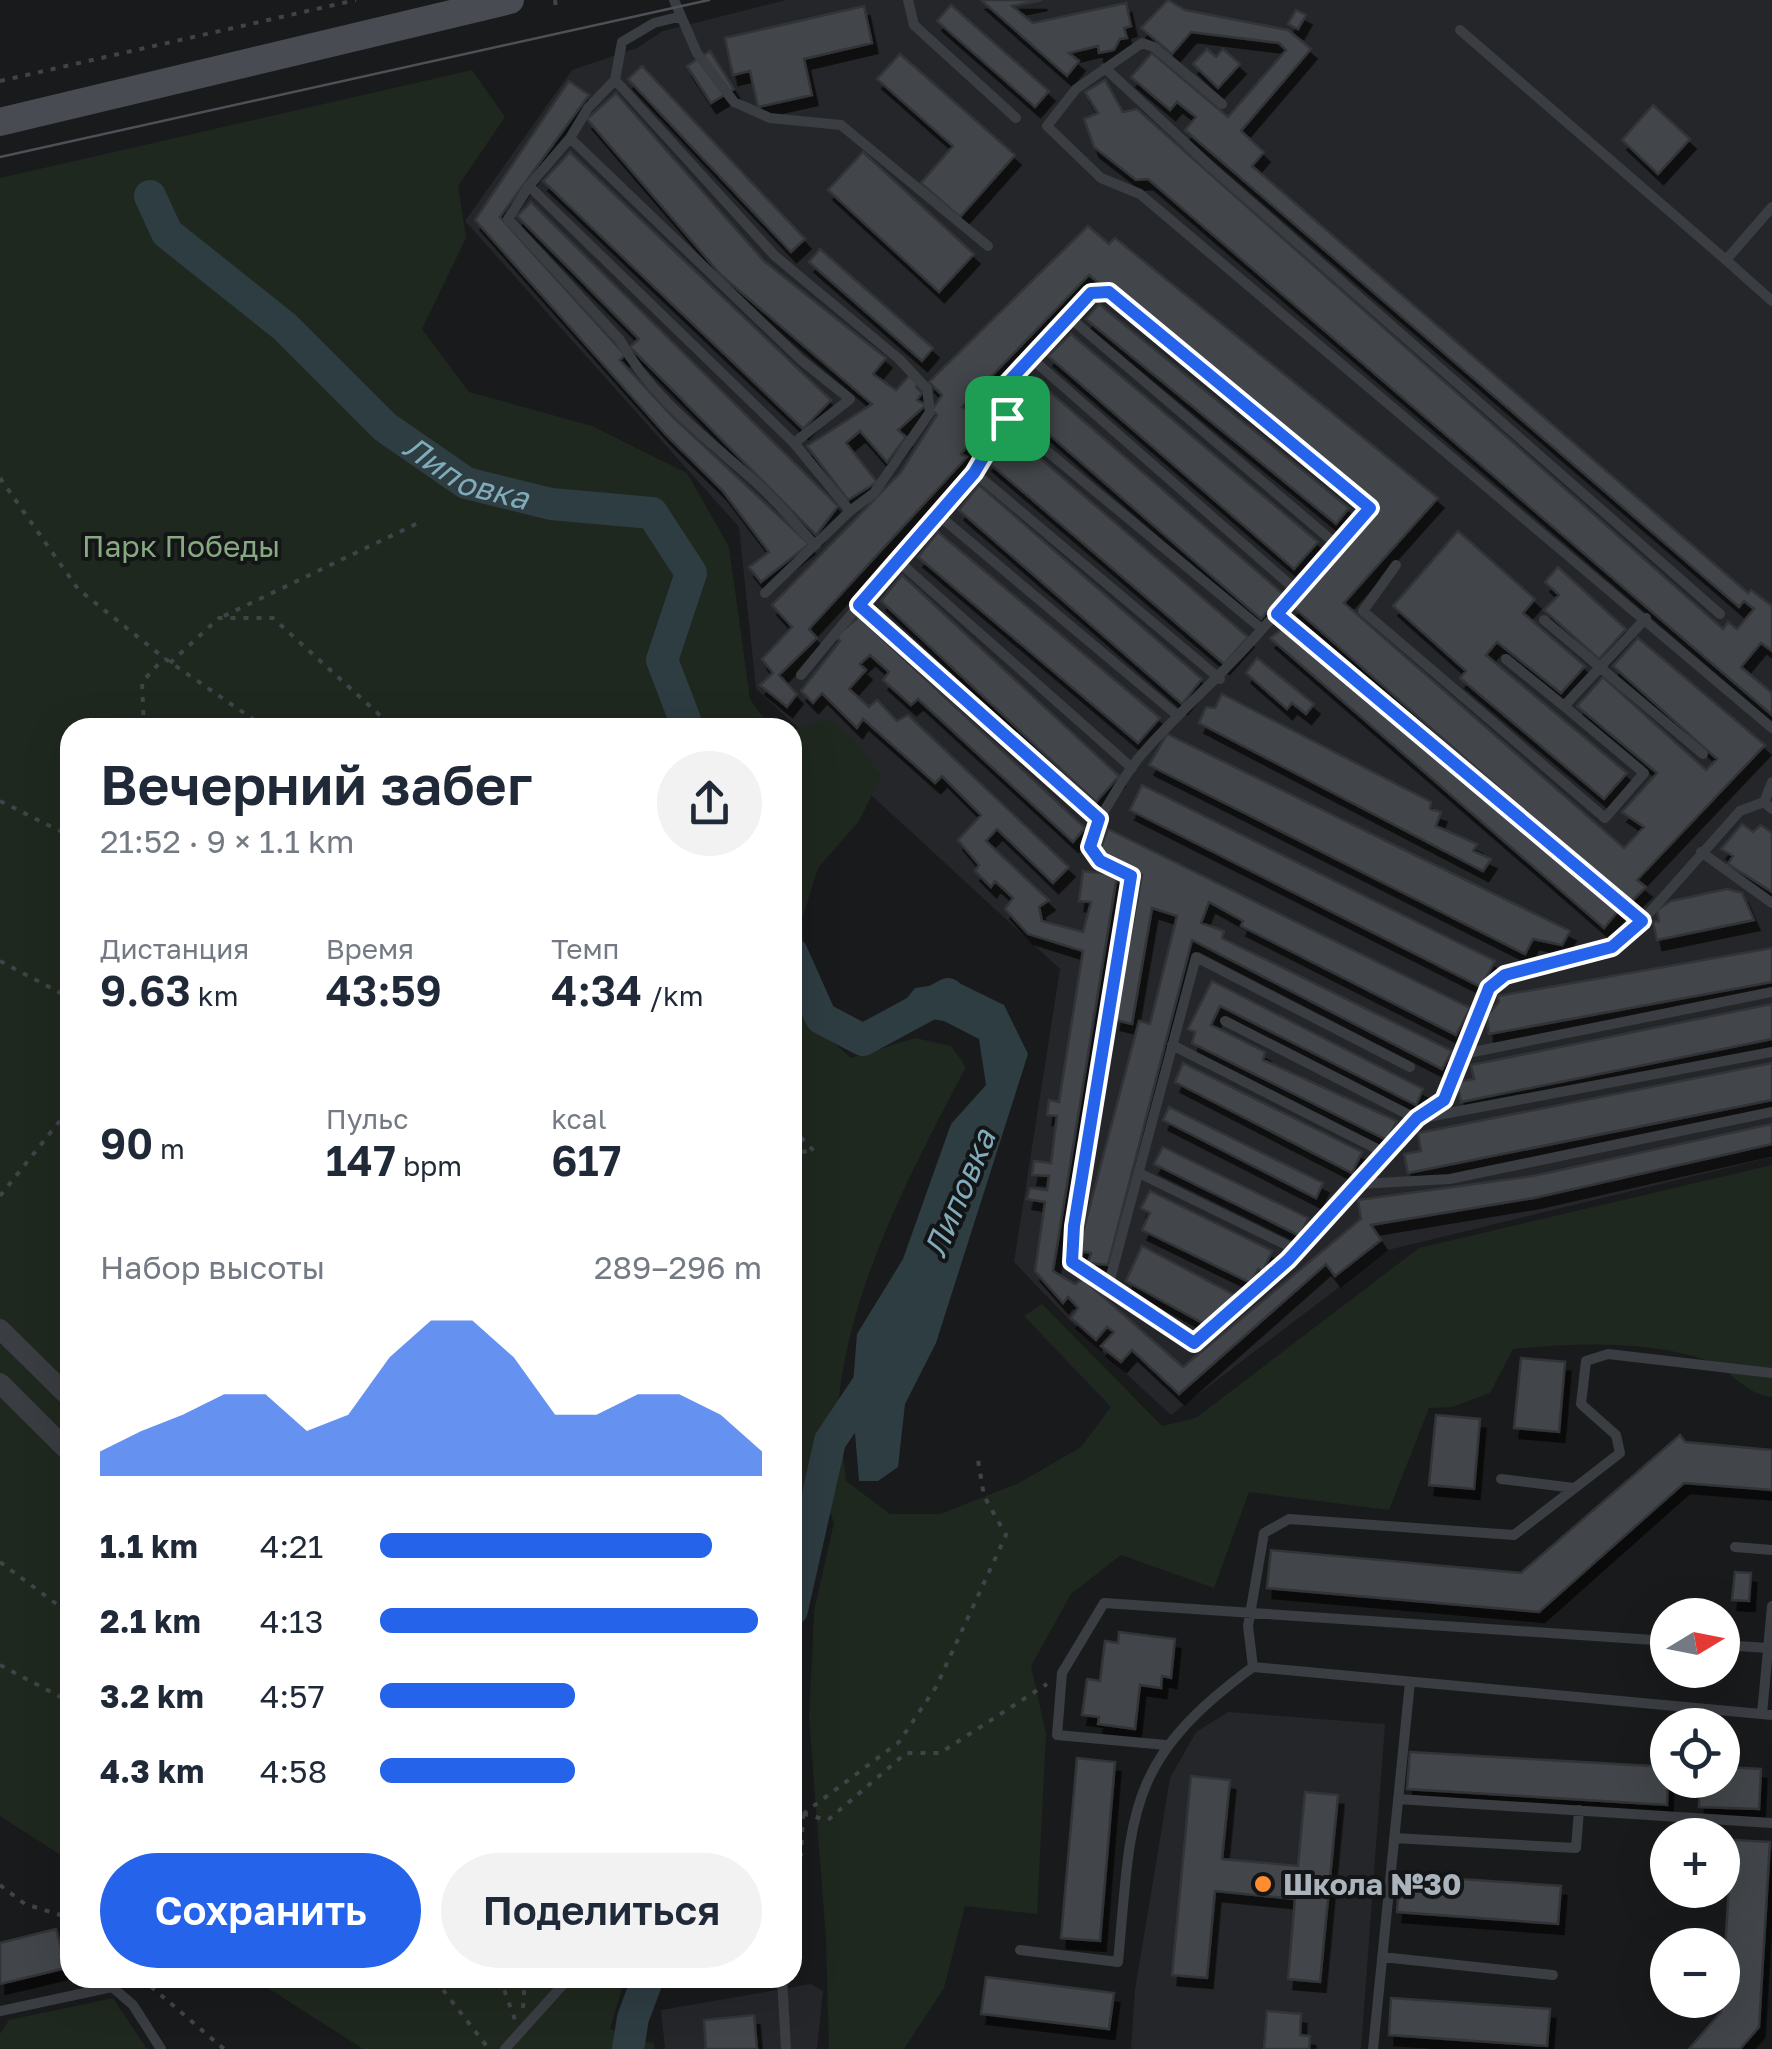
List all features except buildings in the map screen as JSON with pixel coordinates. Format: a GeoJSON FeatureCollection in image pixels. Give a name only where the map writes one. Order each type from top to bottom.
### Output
{"type":"FeatureCollection","features":[{"type":"Feature","properties":{"kind":"street"},"geometry":{"type":"LineString","coordinates":[[0,122],[510,0]]}},
{"type":"Feature","properties":{"kind":"street"},"geometry":{"type":"LineString","coordinates":[[0,1329],[60,1388]]}},
{"type":"Feature","properties":{"kind":"street"},"geometry":{"type":"LineString","coordinates":[[0,1383],[60,1443]]}},
{"type":"Feature","properties":{"kind":"lane"},"geometry":{"type":"LineString","coordinates":[[674,0],[678,17],[697,53],[734,102],[770,118],[841,126],[988,246]]}},
{"type":"Feature","properties":{"kind":"lane"},"geometry":{"type":"LineString","coordinates":[[908,0],[914,25],[1016,118]]}},
{"type":"Feature","properties":{"kind":"lane"},"geometry":{"type":"LineString","coordinates":[[678,17],[654,23],[622,42],[615,80],[588,108],[508,219],[620,340],[632,362],[681,415],[765,490],[815,545]]}},
{"type":"Feature","properties":{"kind":"lane"},"geometry":{"type":"LineString","coordinates":[[1460,30],[1772,300]]}},
{"type":"Feature","properties":{"kind":"lane"},"geometry":{"type":"LineString","coordinates":[[1222,104],[1142,43],[1076,88],[1047,126],[1101,178],[1140,194],[1772,728]]}},
{"type":"Feature","properties":{"kind":"lane"},"geometry":{"type":"LineString","coordinates":[[1105,68],[1720,614]]}},
{"type":"Feature","properties":{"kind":"lane"},"geometry":{"type":"LineString","coordinates":[[615,80],[775,256],[899,359],[927,389],[930,412],[874,493],[765,593]]}},
{"type":"Feature","properties":{"kind":"lane"},"geometry":{"type":"LineString","coordinates":[[570,138],[788,347],[850,400],[794,443]]}},
{"type":"Feature","properties":{"kind":"lane"},"geometry":{"type":"LineString","coordinates":[[529,186],[794,443],[850,511]]}},
{"type":"Feature","properties":{"kind":"lane"},"geometry":{"type":"LineString","coordinates":[[1726,260],[1772,206]]}},
{"type":"Feature","properties":{"kind":"lane"},"geometry":{"type":"LineString","coordinates":[[1262,629],[1007,418],[999,392],[1091,293],[1109,292],[1370,508],[1220,679],[1177,714],[1132,768],[1099,819],[1090,847],[1100,861],[1131,876],[1074,1226],[1072,1262],[1194,1343],[1297,1250],[1417,1118],[1444,1100],[1489,988],[1505,975],[1612,947],[1642,921],[1740,811],[1768,805],[1772,782]]}},
{"type":"Feature","properties":{"kind":"lane"},"geometry":{"type":"LineString","coordinates":[[1069,317],[1337,545]]}},
{"type":"Feature","properties":{"kind":"lane"},"geometry":{"type":"LineString","coordinates":[[1031,358],[1297,591]]}},
{"type":"Feature","properties":{"kind":"lane"},"geometry":{"type":"LineString","coordinates":[[801,675],[974,473],[1007,418]]}},
{"type":"Feature","properties":{"kind":"lane"},"geometry":{"type":"LineString","coordinates":[[974,473],[1220,679]]}},
{"type":"Feature","properties":{"kind":"lane"},"geometry":{"type":"LineString","coordinates":[[937,514],[1177,714]]}},
{"type":"Feature","properties":{"kind":"lane"},"geometry":{"type":"LineString","coordinates":[[898,561],[1132,768]]}},
{"type":"Feature","properties":{"kind":"lane"},"geometry":{"type":"LineString","coordinates":[[1396,566],[1363,611],[1604,818],[1644,772],[1506,659]]}},
{"type":"Feature","properties":{"kind":"lane"},"geometry":{"type":"LineString","coordinates":[[859,605],[1099,819]]}},
{"type":"Feature","properties":{"kind":"lane"},"geometry":{"type":"LineString","coordinates":[[1277,614],[1642,921]]}},
{"type":"Feature","properties":{"kind":"lane"},"geometry":{"type":"LineString","coordinates":[[1564,706],[1646,618]]}},
{"type":"Feature","properties":{"kind":"lane"},"geometry":{"type":"LineString","coordinates":[[1544,620],[1702,754]]}},
{"type":"Feature","properties":{"kind":"lane"},"geometry":{"type":"LineString","coordinates":[[1701,852],[1772,903]]}},
{"type":"Feature","properties":{"kind":"lane"},"geometry":{"type":"LineString","coordinates":[[1108,1286],[1196,957],[1410,1067]]}},
{"type":"Feature","properties":{"kind":"lane"},"geometry":{"type":"LineString","coordinates":[[1468,1052],[1772,992]]}},
{"type":"Feature","properties":{"kind":"lane"},"geometry":{"type":"LineString","coordinates":[[1225,1022],[1417,1118],[1772,1052]]}},
{"type":"Feature","properties":{"kind":"lane"},"geometry":{"type":"LineString","coordinates":[[1172,1045],[1387,1154]]}},
{"type":"Feature","properties":{"kind":"lane"},"geometry":{"type":"LineString","coordinates":[[1358,1184],[1450,1179],[1772,1112]]}},
{"type":"Feature","properties":{"kind":"lane"},"geometry":{"type":"LineString","coordinates":[[1139,1173],[1297,1250]]}},
{"type":"Feature","properties":{"kind":"lane"},"geometry":{"type":"LineString","coordinates":[[1253,1667],[1250,1612],[1264,1533],[1289,1519],[1514,1535],[1620,1453],[1616,1435],[1582,1404],[1586,1362],[1608,1354],[1772,1373]]}},
{"type":"Feature","properties":{"kind":"lane"},"geometry":{"type":"LineString","coordinates":[[1501,1479],[1575,1488]]}},
{"type":"Feature","properties":{"kind":"lane"},"geometry":{"type":"LineString","coordinates":[[1735,1547],[1772,1550]]}},
{"type":"Feature","properties":{"kind":"lane"},"geometry":{"type":"LineString","coordinates":[[1166,1745],[1057,1735],[1062,1673],[1104,1603],[1650,1640]]}},
{"type":"Feature","properties":{"kind":"lane"},"geometry":{"type":"LineString","coordinates":[[1020,1950],[1118,1962],[1131,1820],[1166,1745],[1203,1703],[1253,1667],[1767,1715],[1772,1606]]}},
{"type":"Feature","properties":{"kind":"lane"},"geometry":{"type":"LineString","coordinates":[[1740,1646],[1768,1648]]}},
{"type":"Feature","properties":{"kind":"lane"},"geometry":{"type":"LineString","coordinates":[[1373,2049],[1410,1682]]}},
{"type":"Feature","properties":{"kind":"lane"},"geometry":{"type":"LineString","coordinates":[[1398,1798],[1772,1823]]}},
{"type":"Feature","properties":{"kind":"lane"},"geometry":{"type":"LineString","coordinates":[[1394,1838],[1576,1848],[1579,1810]]}},
{"type":"Feature","properties":{"kind":"lane"},"geometry":{"type":"LineString","coordinates":[[1382,1957],[1553,1975]]}},
{"type":"Feature","properties":{"kind":"lane"},"geometry":{"type":"LineString","coordinates":[[0,2011],[107,1988]]}},
{"type":"Feature","properties":{"kind":"lane"},"geometry":{"type":"LineString","coordinates":[[113,1988],[133,2006],[161,2049]]}},
{"type":"Feature","properties":{"kind":"lane"},"geometry":{"type":"LineString","coordinates":[[505,2049],[560,1988]]}},
{"type":"Feature","properties":{"kind":"lane"},"geometry":{"type":"LineString","coordinates":[[783,1988],[786,2049]]}},
{"type":"Feature","properties":{"kind":"path"},"geometry":{"type":"LineString","coordinates":[[0,81],[356,0]]}},
{"type":"Feature","properties":{"kind":"path"},"geometry":{"type":"LineString","coordinates":[[554,0],[556,9]]}},
{"type":"Feature","properties":{"kind":"path"},"geometry":{"type":"LineString","coordinates":[[0,478],[78,589],[170,663],[251,718]]}},
{"type":"Feature","properties":{"kind":"path"},"geometry":{"type":"LineString","coordinates":[[170,663],[219,618],[418,523]]}},
{"type":"Feature","properties":{"kind":"path"},"geometry":{"type":"LineString","coordinates":[[219,618],[273,618],[383,718]]}},
{"type":"Feature","properties":{"kind":"path"},"geometry":{"type":"LineString","coordinates":[[144,718],[142,682],[164,658]]}},
{"type":"Feature","properties":{"kind":"path"},"geometry":{"type":"LineString","coordinates":[[0,801],[60,831]]}},
{"type":"Feature","properties":{"kind":"path"},"geometry":{"type":"LineString","coordinates":[[0,961],[60,993]]}},
{"type":"Feature","properties":{"kind":"path"},"geometry":{"type":"LineString","coordinates":[[0,1196],[60,1121]]}},
{"type":"Feature","properties":{"kind":"path"},"geometry":{"type":"LineString","coordinates":[[802,1139],[814,1152],[802,1152]]}},
{"type":"Feature","properties":{"kind":"path"},"geometry":{"type":"LineString","coordinates":[[802,1814],[900,1742],[936,1687],[1006,1535],[984,1496],[978,1454]]}},
{"type":"Feature","properties":{"kind":"path"},"geometry":{"type":"LineString","coordinates":[[0,1562],[60,1607]]}},
{"type":"Feature","properties":{"kind":"path"},"geometry":{"type":"LineString","coordinates":[[0,1665],[60,1697]]}},
{"type":"Feature","properties":{"kind":"path"},"geometry":{"type":"LineString","coordinates":[[802,1814],[828,1820],[906,1753],[940,1753],[1062,1673]]}},
{"type":"Feature","properties":{"kind":"path"},"geometry":{"type":"LineString","coordinates":[[0,1885],[26,1904],[60,1915]]}},
{"type":"Feature","properties":{"kind":"path"},"geometry":{"type":"LineString","coordinates":[[153,1988],[224,2049]]}},
{"type":"Feature","properties":{"kind":"path"},"geometry":{"type":"LineString","coordinates":[[442,1988],[489,2049]]}},
{"type":"Feature","properties":{"kind":"path"},"geometry":{"type":"LineString","coordinates":[[504,1988],[520,2034]]}},
{"type":"Feature","properties":{"kind":"shaded area"},"geometry":{"type":"Polygon","coordinates":[[[786,0],[1772,0],[1772,1157],[1388,1250],[1171,1415],[1081,1332],[1014,1262],[1060,969],[802,731],[802,718],[787,718],[756,689],[739,527],[465,221],[572,70],[637,48],[663,31],[786,0]]]}},
{"type":"Feature","properties":{"kind":"shaded area","name":"Школа №30"},"geometry":{"type":"Polygon","coordinates":[[[1228,1712],[1385,1724],[1361,2049],[1131,2049],[1135,1990],[1170,1778],[1196,1732],[1228,1712]]]}},
{"type":"Feature","properties":{"kind":"shaded area"},"geometry":{"type":"Polygon","coordinates":[[[811,1984],[823,1991],[817,2049],[665,2049],[661,2010],[811,1984]]]}},
{"type":"Feature","properties":{"kind":"green space","name":"Парк Победы"},"geometry":{"type":"Polygon","coordinates":[[[472,70],[505,117],[458,186],[466,238],[422,329],[469,392],[592,426],[687,473],[729,547],[750,699],[764,718],[60,718],[60,1855],[0,1816],[0,178],[472,70]]]}},
{"type":"Feature","properties":{"kind":"green space"},"geometry":{"type":"Polygon","coordinates":[[[829,719],[855,740],[881,777],[859,821],[818,868],[802,919],[802,727],[829,719]]]}},
{"type":"Feature","properties":{"kind":"green space"},"geometry":{"type":"Polygon","coordinates":[[[802,919],[806,1018],[851,1058],[915,1038],[951,1046],[966,1067],[888,1226],[857,1310],[846,1353],[838,1406],[846,1481],[890,1514],[940,1514],[1019,1483],[1081,1447],[1111,1407],[1024,1316],[1042,1304],[1162,1426],[1196,1418],[1419,1248],[1772,1165],[1772,1397],[1753,1391],[1706,1360],[1660,1349],[1585,1345],[1513,1349],[1490,1393],[1452,1407],[1429,1408],[1389,1510],[1249,1492],[1214,1588],[1121,1555],[1071,1594],[1031,1666],[1046,1734],[1037,1914],[965,1906],[944,1988],[904,2049],[829,2049],[826,1939],[809,1718],[814,1611],[834,1523],[814,1465],[802,1490],[802,919]]]}},
{"type":"Feature","properties":{"kind":"green space"},"geometry":{"type":"Polygon","coordinates":[[[268,1988],[622,1988],[610,2029],[654,2044],[654,2049],[363,2049],[268,1988]]]}},
{"type":"Feature","properties":{"kind":"green space"},"geometry":{"type":"Polygon","coordinates":[[[113,1998],[147,2049],[0,2049],[0,2034],[9,2020],[113,1998]]]}},
{"type":"Feature","properties":{"kind":"water"},"geometry":{"type":"Polygon","coordinates":[[[957,982],[1004,1005],[1028,1054],[936,1343],[905,1404],[898,1467],[878,1481],[859,1481],[852,1397],[857,1334],[903,1259],[951,1124],[986,1085],[979,1039],[944,1021],[895,1013],[915,988],[957,982]]]}},
{"type":"Feature","properties":{"kind":"waterway","name":"Липовка"},"geometry":{"type":"LineString","coordinates":[[150,196],[167,233],[285,327],[385,427],[466,483],[551,504],[652,513],[691,573],[662,660],[684,718]]}},
{"type":"Feature","properties":{"kind":"waterway","name":"Липовка"},"geometry":{"type":"LineString","coordinates":[[802,975],[821,1018],[863,1040],[948,994]]}},
{"type":"Feature","properties":{"kind":"waterway","name":"Липовка"},"geometry":{"type":"LineString","coordinates":[[802,1566],[830,1441],[875,1374]]}},
{"type":"Feature","properties":{"kind":"waterway","name":"Липовка"},"geometry":{"type":"LineString","coordinates":[[628,2049],[633,2018],[644,1988]]}},
{"type":"Feature","properties":{"kind":"tram line"},"geometry":{"type":"LineString","coordinates":[[0,157],[709,0]]}},
{"type":"Feature","properties":{"kind":"place","name":"Школа №30"},"geometry":{"type":"Point","coordinates":[1263,1884]}},
{"type":"Feature","properties":{"kind":"route"},"geometry":{"type":"LineString","coordinates":[[1109,292],[1370,508],[1277,614],[1642,921],[1612,947],[1505,975],[1489,988],[1444,1100],[1417,1118],[1288,1260],[1194,1343],[1072,1262],[1074,1226],[1131,876],[1100,861],[1090,847],[1099,819],[859,605],[974,473],[1007,418],[999,392],[1091,293],[1109,292]]}}]}
